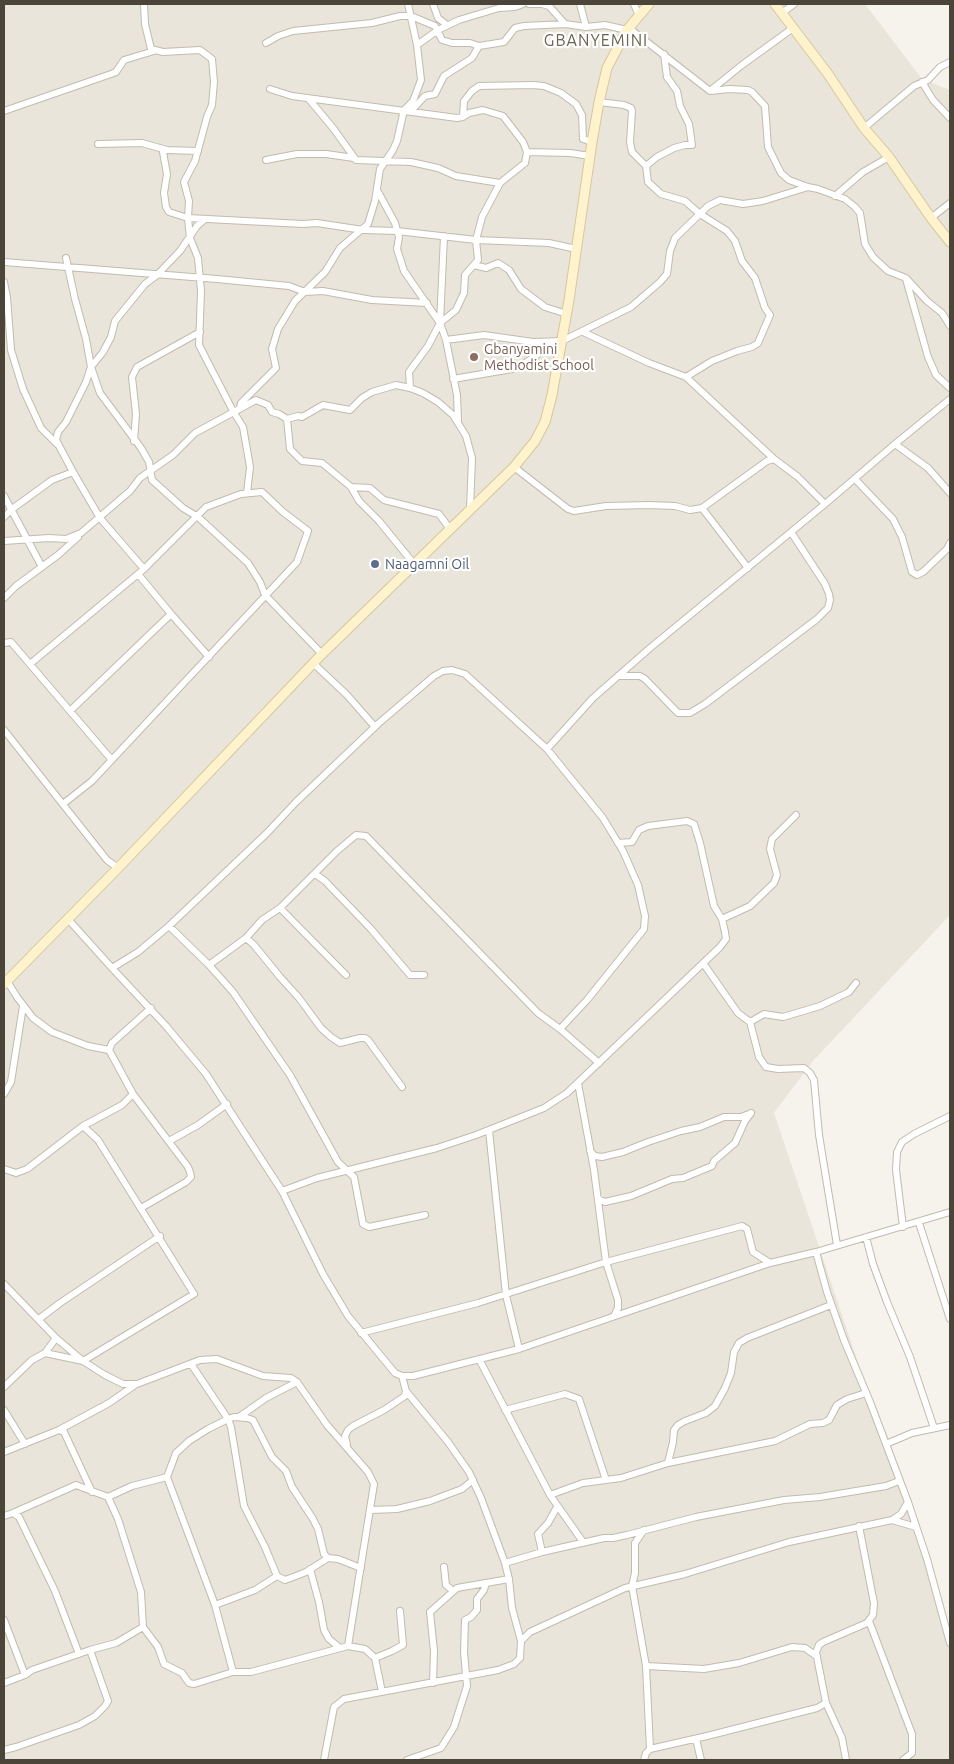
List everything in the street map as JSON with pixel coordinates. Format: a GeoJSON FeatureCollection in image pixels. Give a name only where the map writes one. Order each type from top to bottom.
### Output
{"type":"FeatureCollection","features":[{"type":"Feature","properties":{"kind":"main road"},"geometry":{"type":"LineString","coordinates":[[5,982],[118,868],[313,663],[514,467],[535,441],[545,422],[552,395],[567,314],[592,142],[607,68],[628,29],[649,4]]}},
{"type":"Feature","properties":{"kind":"main road"},"geometry":{"type":"LineString","coordinates":[[775,4],[864,128],[889,158],[950,242]]}},
{"type":"Feature","properties":{"kind":"street"},"geometry":{"type":"LineString","coordinates":[[144,4],[148,37],[151,49],[154,51]]}},
{"type":"Feature","properties":{"kind":"street"},"geometry":{"type":"LineString","coordinates":[[240,408],[241,403],[276,368],[272,349],[278,329],[295,300],[306,292],[324,272],[340,248],[363,230],[372,215],[378,177],[397,141],[421,80],[417,45],[408,4]]}},
{"type":"Feature","properties":{"kind":"street"},"geometry":{"type":"LineString","coordinates":[[433,4],[438,18],[447,25]]}},
{"type":"Feature","properties":{"kind":"street"},"geometry":{"type":"LineString","coordinates":[[492,4],[499,8]]}},
{"type":"Feature","properties":{"kind":"street"},"geometry":{"type":"LineString","coordinates":[[417,45],[447,25],[499,8],[515,7],[523,4]]}},
{"type":"Feature","properties":{"kind":"street"},"geometry":{"type":"LineString","coordinates":[[529,4],[549,6],[565,24]]}},
{"type":"Feature","properties":{"kind":"street"},"geometry":{"type":"LineString","coordinates":[[580,4],[586,26]]}},
{"type":"Feature","properties":{"kind":"street"},"geometry":{"type":"LineString","coordinates":[[634,4],[639,16]]}},
{"type":"Feature","properties":{"kind":"street"},"geometry":{"type":"LineString","coordinates":[[782,13],[794,4]]}},
{"type":"Feature","properties":{"kind":"street"},"geometry":{"type":"LineString","coordinates":[[266,43],[278,36],[293,31],[372,23],[400,16],[411,16],[429,22],[438,30],[442,40],[452,43],[470,43],[479,46],[504,42],[515,28],[524,26],[605,25],[628,29],[664,54],[710,91],[730,89],[752,92],[765,106],[768,148],[781,174],[790,180],[849,202],[860,213],[865,244],[872,257],[888,271],[906,278],[942,313],[950,326]]}},
{"type":"Feature","properties":{"kind":"street"},"geometry":{"type":"LineString","coordinates":[[710,91],[742,64],[793,28]]}},
{"type":"Feature","properties":{"kind":"street"},"geometry":{"type":"LineString","coordinates":[[408,111],[425,96],[435,94],[444,76],[472,58],[479,46]]}},
{"type":"Feature","properties":{"kind":"street"},"geometry":{"type":"LineString","coordinates":[[4,111],[111,74],[116,72],[124,60],[154,51],[200,50],[212,59],[214,82],[212,105],[195,161],[184,182],[189,201],[190,238],[198,258],[200,278],[200,345],[243,427],[250,467],[248,494]]}},
{"type":"Feature","properties":{"kind":"street"},"geometry":{"type":"LineString","coordinates":[[646,166],[657,157],[674,148],[685,144],[692,145],[689,124],[680,106],[677,91],[667,77],[664,54]]}},
{"type":"Feature","properties":{"kind":"street"},"geometry":{"type":"LineString","coordinates":[[864,128],[914,86],[928,80],[940,67],[950,62]]}},
{"type":"Feature","properties":{"kind":"street"},"geometry":{"type":"LineString","coordinates":[[922,82],[933,100],[950,118]]}},
{"type":"Feature","properties":{"kind":"street"},"geometry":{"type":"LineString","coordinates":[[463,117],[464,102],[472,91],[479,86],[544,86],[561,93],[576,104],[582,115],[583,139],[592,142]]}},
{"type":"Feature","properties":{"kind":"street"},"geometry":{"type":"LineString","coordinates":[[270,89],[292,96],[463,117],[469,113],[484,110],[502,116],[523,142],[527,152],[525,162],[500,183],[482,217],[476,240],[478,260],[465,275],[464,293],[456,310],[440,322]]}},
{"type":"Feature","properties":{"kind":"street"},"geometry":{"type":"LineString","coordinates":[[308,98],[343,141],[354,158]]}},
{"type":"Feature","properties":{"kind":"street"},"geometry":{"type":"LineString","coordinates":[[599,102],[624,105],[631,108],[630,142],[632,152],[646,166],[648,182],[661,194],[685,200],[700,214],[728,231],[733,238],[742,261],[755,278],[765,308],[770,315],[770,319],[758,343],[752,347],[712,361],[686,377]]}},
{"type":"Feature","properties":{"kind":"street"},"geometry":{"type":"LineString","coordinates":[[98,144],[142,144],[167,150],[198,151]]}},
{"type":"Feature","properties":{"kind":"street"},"geometry":{"type":"LineString","coordinates":[[163,152],[166,174],[164,193],[166,207],[169,212],[188,218],[303,224],[318,223],[363,230],[476,240],[549,243],[576,249]]}},
{"type":"Feature","properties":{"kind":"street"},"geometry":{"type":"LineString","coordinates":[[527,152],[570,153],[590,156]]}},
{"type":"Feature","properties":{"kind":"street"},"geometry":{"type":"LineString","coordinates":[[266,160],[298,154],[326,154],[411,162],[438,168],[456,176],[500,183]]}},
{"type":"Feature","properties":{"kind":"street"},"geometry":{"type":"LineString","coordinates":[[835,196],[863,172],[889,158]]}},
{"type":"Feature","properties":{"kind":"street"},"geometry":{"type":"LineString","coordinates":[[446,340],[484,335],[546,343],[562,341],[630,307],[660,282],[668,274],[670,251],[675,238],[708,206],[720,200],[743,204],[763,201],[808,187]]}},
{"type":"Feature","properties":{"kind":"street"},"geometry":{"type":"LineString","coordinates":[[377,188],[395,223],[399,237],[397,249],[404,271],[440,322],[446,340],[457,395],[458,422]]}},
{"type":"Feature","properties":{"kind":"street"},"geometry":{"type":"LineString","coordinates":[[931,218],[950,203]]}},
{"type":"Feature","properties":{"kind":"street"},"geometry":{"type":"LineString","coordinates":[[144,569],[100,518],[56,440],[58,432],[66,422],[86,382],[91,367],[103,352],[111,337],[115,321],[145,284],[157,275],[180,251],[197,226],[205,219]]}},
{"type":"Feature","properties":{"kind":"street"},"geometry":{"type":"LineString","coordinates":[[410,388],[409,372],[428,346],[440,322],[444,236]]}},
{"type":"Feature","properties":{"kind":"street"},"geometry":{"type":"LineString","coordinates":[[66,258],[91,367],[100,393],[149,462],[152,480],[182,508],[198,517],[248,563],[260,582],[265,595],[322,654]]}},
{"type":"Feature","properties":{"kind":"street"},"geometry":{"type":"LineString","coordinates":[[4,262],[289,286],[306,292],[323,291],[372,300],[427,304]]}},
{"type":"Feature","properties":{"kind":"street"},"geometry":{"type":"LineString","coordinates":[[474,265],[486,268],[498,263],[509,270],[521,289],[545,307],[567,314]]}},
{"type":"Feature","properties":{"kind":"street"},"geometry":{"type":"LineString","coordinates":[[906,278],[928,357],[939,379],[950,388]]}},
{"type":"Feature","properties":{"kind":"street"},"geometry":{"type":"LineString","coordinates":[[4,282],[11,350],[23,388],[41,428],[59,446]]}},
{"type":"Feature","properties":{"kind":"street"},"geometry":{"type":"LineString","coordinates":[[134,441],[136,414],[132,377],[137,367],[200,332]]}},
{"type":"Feature","properties":{"kind":"street"},"geometry":{"type":"LineString","coordinates":[[583,332],[649,363],[686,377],[774,459],[798,477],[825,504]]}},
{"type":"Feature","properties":{"kind":"street"},"geometry":{"type":"LineString","coordinates":[[453,379],[521,366],[537,355],[546,343]]}},
{"type":"Feature","properties":{"kind":"street"},"geometry":{"type":"LineString","coordinates":[[4,598],[16,586],[58,555],[130,491],[140,478],[173,455],[195,433],[256,400],[268,405],[272,412],[287,419],[298,416],[302,417],[323,405],[350,410],[362,398],[372,392],[396,385],[423,393],[438,402],[458,422],[466,436],[472,458],[470,509]]}},
{"type":"Feature","properties":{"kind":"street"},"geometry":{"type":"LineString","coordinates":[[548,749],[593,698],[618,676],[950,399]]}},
{"type":"Feature","properties":{"kind":"street"},"geometry":{"type":"LineString","coordinates":[[287,419],[290,449],[302,462],[322,463],[351,487],[359,501],[379,521],[414,564]]}},
{"type":"Feature","properties":{"kind":"street"},"geometry":{"type":"LineString","coordinates":[[895,444],[928,468],[950,493]]}},
{"type":"Feature","properties":{"kind":"street"},"geometry":{"type":"LineString","coordinates":[[514,467],[568,509],[619,505],[675,506],[690,510],[702,508],[767,461],[774,459]]}},
{"type":"Feature","properties":{"kind":"street"},"geometry":{"type":"LineString","coordinates":[[4,517],[52,480],[73,472]]}},
{"type":"Feature","properties":{"kind":"street"},"geometry":{"type":"LineString","coordinates":[[855,479],[893,519],[902,537],[912,572],[917,575],[923,572],[947,549],[950,543]]}},
{"type":"Feature","properties":{"kind":"street"},"geometry":{"type":"LineString","coordinates":[[351,487],[370,488],[384,500],[439,514],[450,529]]}},
{"type":"Feature","properties":{"kind":"street"},"geometry":{"type":"LineString","coordinates":[[30,664],[144,569],[206,507],[241,494],[262,492],[283,512],[308,531],[297,562],[92,781],[63,804]]}},
{"type":"Feature","properties":{"kind":"street"},"geometry":{"type":"LineString","coordinates":[[4,496],[42,567]]}},
{"type":"Feature","properties":{"kind":"street"},"geometry":{"type":"LineString","coordinates":[[702,508],[748,568]]}},
{"type":"Feature","properties":{"kind":"street"},"geometry":{"type":"LineString","coordinates":[[618,676],[640,676],[646,679],[678,713],[690,713],[705,704],[817,619],[828,608],[829,594],[826,584],[791,532]]}},
{"type":"Feature","properties":{"kind":"street"},"geometry":{"type":"LineString","coordinates":[[4,541],[49,538],[66,539],[81,534]]}},
{"type":"Feature","properties":{"kind":"street"},"geometry":{"type":"LineString","coordinates":[[138,574],[170,614],[209,657]]}},
{"type":"Feature","properties":{"kind":"street"},"geometry":{"type":"LineString","coordinates":[[71,710],[170,614]]}},
{"type":"Feature","properties":{"kind":"street"},"geometry":{"type":"LineString","coordinates":[[4,643],[11,642],[111,759]]}},
{"type":"Feature","properties":{"kind":"street"},"geometry":{"type":"LineString","coordinates":[[313,663],[347,695],[375,726]]}},
{"type":"Feature","properties":{"kind":"street"},"geometry":{"type":"LineString","coordinates":[[112,968],[138,952],[169,926],[375,726],[434,676],[443,671],[452,670],[465,674],[548,749],[591,801],[632,868],[638,885],[645,916],[644,929],[587,1000],[560,1029]]}},
{"type":"Feature","properties":{"kind":"street"},"geometry":{"type":"LineString","coordinates":[[4,730],[107,860],[118,868]]}},
{"type":"Feature","properties":{"kind":"street"},"geometry":{"type":"LineString","coordinates":[[722,919],[750,906],[774,883],[777,875],[770,850],[772,839],[796,815]]}},
{"type":"Feature","properties":{"kind":"street"},"geometry":{"type":"LineString","coordinates":[[282,1191],[346,1170],[437,1148],[544,1108],[567,1093],[578,1083],[720,947],[726,939],[722,919],[714,906],[694,824],[687,821],[648,826],[639,830],[632,842],[618,843]]}},
{"type":"Feature","properties":{"kind":"street"},"geometry":{"type":"LineString","coordinates":[[209,965],[246,938],[262,920],[280,908],[356,835],[366,836],[538,1013],[560,1029],[599,1063]]}},
{"type":"Feature","properties":{"kind":"street"},"geometry":{"type":"LineString","coordinates":[[315,874],[325,881],[359,916],[410,975],[424,975]]}},
{"type":"Feature","properties":{"kind":"street"},"geometry":{"type":"LineString","coordinates":[[280,908],[346,975]]}},
{"type":"Feature","properties":{"kind":"street"},"geometry":{"type":"LineString","coordinates":[[67,918],[151,1008],[206,1074],[282,1191],[323,1274],[348,1316],[395,1373],[402,1376],[413,1376],[519,1349],[770,1263],[816,1252],[950,1212]]}},
{"type":"Feature","properties":{"kind":"street"},"geometry":{"type":"LineString","coordinates":[[169,926],[209,965],[233,992],[290,1075],[338,1162],[354,1177],[363,1224],[366,1226],[426,1215]]}},
{"type":"Feature","properties":{"kind":"street"},"geometry":{"type":"LineString","coordinates":[[246,938],[299,998],[330,1038],[340,1043],[360,1038],[368,1040],[402,1087]]}},
{"type":"Feature","properties":{"kind":"street"},"geometry":{"type":"LineString","coordinates":[[703,963],[738,1013],[750,1022],[759,1057],[766,1067],[804,1068],[814,1080],[819,1135],[837,1245]]}},
{"type":"Feature","properties":{"kind":"street"},"geometry":{"type":"LineString","coordinates":[[5,982],[33,1018],[52,1032],[88,1046],[109,1050]]}},
{"type":"Feature","properties":{"kind":"street"},"geometry":{"type":"LineString","coordinates":[[750,1022],[764,1014],[783,1017],[820,1006],[849,992],[856,983]]}},
{"type":"Feature","properties":{"kind":"street"},"geometry":{"type":"LineString","coordinates":[[4,1094],[11,1082],[23,1006]]}},
{"type":"Feature","properties":{"kind":"street"},"geometry":{"type":"LineString","coordinates":[[109,1050],[112,1043],[151,1008]]}},
{"type":"Feature","properties":{"kind":"street"},"geometry":{"type":"LineString","coordinates":[[109,1050],[133,1094],[190,1172],[190,1177],[186,1182],[141,1208]]}},
{"type":"Feature","properties":{"kind":"street"},"geometry":{"type":"LineString","coordinates":[[578,1083],[594,1170],[606,1262],[618,1300],[618,1308],[614,1316]]}},
{"type":"Feature","properties":{"kind":"street"},"geometry":{"type":"LineString","coordinates":[[4,1168],[16,1172],[27,1169],[83,1126],[122,1105],[133,1094]]}},
{"type":"Feature","properties":{"kind":"street"},"geometry":{"type":"LineString","coordinates":[[169,1141],[198,1125],[227,1104]]}},
{"type":"Feature","properties":{"kind":"street"},"geometry":{"type":"LineString","coordinates":[[594,1170],[596,1161],[602,1157],[628,1151],[648,1142],[700,1127],[724,1117],[741,1117],[751,1113],[745,1121],[735,1143],[714,1161],[712,1166],[683,1178],[672,1179],[641,1193],[605,1202],[599,1207]]}},
{"type":"Feature","properties":{"kind":"street"},"geometry":{"type":"LineString","coordinates":[[903,1227],[896,1170],[897,1152],[902,1142],[950,1116]]}},
{"type":"Feature","properties":{"kind":"street"},"geometry":{"type":"LineString","coordinates":[[45,1353],[83,1361],[194,1294],[160,1236],[98,1140],[83,1126]]}},
{"type":"Feature","properties":{"kind":"street"},"geometry":{"type":"LineString","coordinates":[[489,1130],[506,1295],[519,1349]]}},
{"type":"Feature","properties":{"kind":"street"},"geometry":{"type":"LineString","coordinates":[[590,1151],[595,1156],[602,1157]]}},
{"type":"Feature","properties":{"kind":"street"},"geometry":{"type":"LineString","coordinates":[[598,1199],[605,1202]]}},
{"type":"Feature","properties":{"kind":"street"},"geometry":{"type":"LineString","coordinates":[[919,1222],[947,1296],[950,1319]]}},
{"type":"Feature","properties":{"kind":"street"},"geometry":{"type":"LineString","coordinates":[[361,1333],[506,1295],[606,1262],[742,1226],[748,1229],[753,1252],[770,1263]]}},
{"type":"Feature","properties":{"kind":"street"},"geometry":{"type":"LineString","coordinates":[[40,1319],[60,1303],[160,1236]]}},
{"type":"Feature","properties":{"kind":"street"},"geometry":{"type":"LineString","coordinates":[[866,1237],[879,1280],[910,1357],[934,1428]]}},
{"type":"Feature","properties":{"kind":"street"},"geometry":{"type":"LineString","coordinates":[[816,1252],[831,1304],[908,1502],[927,1559],[950,1643]]}},
{"type":"Feature","properties":{"kind":"street"},"geometry":{"type":"LineString","coordinates":[[4,1284],[40,1319],[56,1338],[83,1361],[116,1382],[130,1385],[137,1384],[200,1360],[217,1359],[263,1376],[291,1378],[297,1382],[327,1425],[347,1446],[372,1478],[374,1491],[348,1646]]}},
{"type":"Feature","properties":{"kind":"street"},"geometry":{"type":"LineString","coordinates":[[668,1462],[674,1442],[674,1430],[678,1425],[706,1413],[715,1406],[731,1373],[734,1352],[739,1343],[831,1304]]}},
{"type":"Feature","properties":{"kind":"street"},"geometry":{"type":"LineString","coordinates":[[4,1387],[32,1360],[45,1353],[56,1338]]}},
{"type":"Feature","properties":{"kind":"street"},"geometry":{"type":"LineString","coordinates":[[479,1359],[550,1495],[583,1542]]}},
{"type":"Feature","properties":{"kind":"street"},"geometry":{"type":"LineString","coordinates":[[191,1364],[228,1419],[231,1427],[244,1506],[266,1547],[277,1576],[285,1580],[310,1569],[328,1558],[338,1559],[361,1568]]}},
{"type":"Feature","properties":{"kind":"street"},"geometry":{"type":"LineString","coordinates":[[324,1760],[334,1707],[344,1699],[498,1670],[514,1664],[520,1658],[521,1641],[512,1608],[509,1579],[485,1507],[473,1480],[448,1442],[406,1391],[402,1376]]}},
{"type":"Feature","properties":{"kind":"street"},"geometry":{"type":"LineString","coordinates":[[239,1417],[266,1398],[297,1382]]}},
{"type":"Feature","properties":{"kind":"street"},"geometry":{"type":"LineString","coordinates":[[4,1452],[59,1430],[108,1403],[137,1384]]}},
{"type":"Feature","properties":{"kind":"street"},"geometry":{"type":"LineString","coordinates":[[347,1446],[345,1436],[348,1430],[405,1396],[406,1391]]}},
{"type":"Feature","properties":{"kind":"street"},"geometry":{"type":"LineString","coordinates":[[550,1495],[583,1483],[621,1478],[668,1462],[775,1441],[810,1424],[829,1420],[837,1405],[847,1399],[866,1393]]}},
{"type":"Feature","properties":{"kind":"street"},"geometry":{"type":"LineString","coordinates":[[505,1410],[565,1394],[579,1399],[606,1480]]}},
{"type":"Feature","properties":{"kind":"street"},"geometry":{"type":"LineString","coordinates":[[4,1410],[25,1444]]}},
{"type":"Feature","properties":{"kind":"street"},"geometry":{"type":"LineString","coordinates":[[233,1672],[215,1605],[167,1478],[176,1453],[208,1429],[228,1419],[239,1417],[253,1420],[272,1457],[286,1471],[292,1487],[313,1519],[320,1536],[324,1554],[328,1558]]}},
{"type":"Feature","properties":{"kind":"street"},"geometry":{"type":"LineString","coordinates":[[886,1444],[912,1433],[950,1425]]}},
{"type":"Feature","properties":{"kind":"street"},"geometry":{"type":"LineString","coordinates":[[59,1430],[64,1432],[68,1438],[93,1492]]}},
{"type":"Feature","properties":{"kind":"street"},"geometry":{"type":"LineString","coordinates":[[4,1516],[76,1485],[83,1473]]}},
{"type":"Feature","properties":{"kind":"street"},"geometry":{"type":"LineString","coordinates":[[108,1498],[132,1486],[167,1478]]}},
{"type":"Feature","properties":{"kind":"street"},"geometry":{"type":"LineString","coordinates":[[370,1510],[397,1509],[430,1501],[462,1489],[473,1480]]}},
{"type":"Feature","properties":{"kind":"street"},"geometry":{"type":"LineString","coordinates":[[505,1563],[583,1542],[613,1538],[696,1517],[784,1500],[820,1497],[886,1486],[899,1481]]}},
{"type":"Feature","properties":{"kind":"street"},"geometry":{"type":"LineString","coordinates":[[76,1485],[108,1498],[121,1528],[141,1592],[143,1627],[158,1646],[164,1664],[182,1673],[189,1683],[194,1684],[233,1672],[251,1672],[348,1646],[365,1649],[375,1658],[382,1692]]}},
{"type":"Feature","properties":{"kind":"street"},"geometry":{"type":"LineString","coordinates":[[521,1641],[530,1632],[625,1588],[685,1574],[789,1542],[892,1520],[901,1514],[908,1502]]}},
{"type":"Feature","properties":{"kind":"street"},"geometry":{"type":"LineString","coordinates":[[542,1552],[538,1534],[548,1523],[557,1507]]}},
{"type":"Feature","properties":{"kind":"street"},"geometry":{"type":"LineString","coordinates":[[12,1513],[19,1517],[54,1591],[79,1654]]}},
{"type":"Feature","properties":{"kind":"street"},"geometry":{"type":"LineString","coordinates":[[892,1520],[916,1527]]}},
{"type":"Feature","properties":{"kind":"street"},"geometry":{"type":"LineString","coordinates":[[846,1760],[842,1738],[826,1703],[815,1655],[816,1649],[823,1642],[869,1621],[873,1615],[874,1602],[859,1526]]}},
{"type":"Feature","properties":{"kind":"street"},"geometry":{"type":"LineString","coordinates":[[644,1530],[636,1543],[635,1573],[632,1586],[646,1666],[650,1749]]}},
{"type":"Feature","properties":{"kind":"street"},"geometry":{"type":"LineString","coordinates":[[444,1568],[446,1585],[453,1591]]}},
{"type":"Feature","properties":{"kind":"street"},"geometry":{"type":"LineString","coordinates":[[310,1569],[320,1602],[324,1630],[329,1639],[340,1648]]}},
{"type":"Feature","properties":{"kind":"street"},"geometry":{"type":"LineString","coordinates":[[215,1605],[255,1590],[277,1576]]}},
{"type":"Feature","properties":{"kind":"street"},"geometry":{"type":"LineString","coordinates":[[433,1683],[434,1651],[430,1612],[457,1588],[509,1579]]}},
{"type":"Feature","properties":{"kind":"street"},"geometry":{"type":"LineString","coordinates":[[407,1760],[438,1750],[447,1740],[461,1707],[467,1686],[464,1652],[465,1620],[471,1617],[476,1610],[477,1600],[484,1590],[486,1583]]}},
{"type":"Feature","properties":{"kind":"street"},"geometry":{"type":"LineString","coordinates":[[375,1658],[392,1652],[403,1645],[400,1611]]}},
{"type":"Feature","properties":{"kind":"street"},"geometry":{"type":"LineString","coordinates":[[4,1620],[25,1675]]}},
{"type":"Feature","properties":{"kind":"street"},"geometry":{"type":"LineString","coordinates":[[869,1621],[912,1734],[912,1753],[903,1760]]}},
{"type":"Feature","properties":{"kind":"street"},"geometry":{"type":"LineString","coordinates":[[4,1683],[25,1675],[32,1670],[116,1643],[143,1627]]}},
{"type":"Feature","properties":{"kind":"street"},"geometry":{"type":"LineString","coordinates":[[646,1666],[704,1669],[739,1663],[792,1646],[804,1648],[815,1655]]}},
{"type":"Feature","properties":{"kind":"street"},"geometry":{"type":"LineString","coordinates":[[4,1750],[79,1725],[95,1716],[106,1706],[107,1697],[90,1650]]}},
{"type":"Feature","properties":{"kind":"street"},"geometry":{"type":"LineString","coordinates":[[644,1760],[646,1753],[650,1749],[817,1708],[826,1703]]}},
{"type":"Feature","properties":{"kind":"street"},"geometry":{"type":"LineString","coordinates":[[696,1739],[701,1760]]}},
{"type":"Feature","properties":{"kind":"shaded area"},"geometry":{"type":"Polygon","coordinates":[[[4,4],[865,4],[922,79],[950,90],[950,915],[813,1061],[774,1113],[950,1636],[950,1760],[4,1760],[4,4]]]}},
{"type":"Feature","properties":{"kind":"place","name":"Gbanyamini Methodist School"},"geometry":{"type":"Point","coordinates":[474,357]}},
{"type":"Feature","properties":{"kind":"place","name":"Naagamni Oil"},"geometry":{"type":"Point","coordinates":[375,564]}},
{"type":"Feature","properties":{"kind":"district","name":"GBANYEMINI"},"geometry":{"type":"Point","coordinates":[596,41]}}]}
